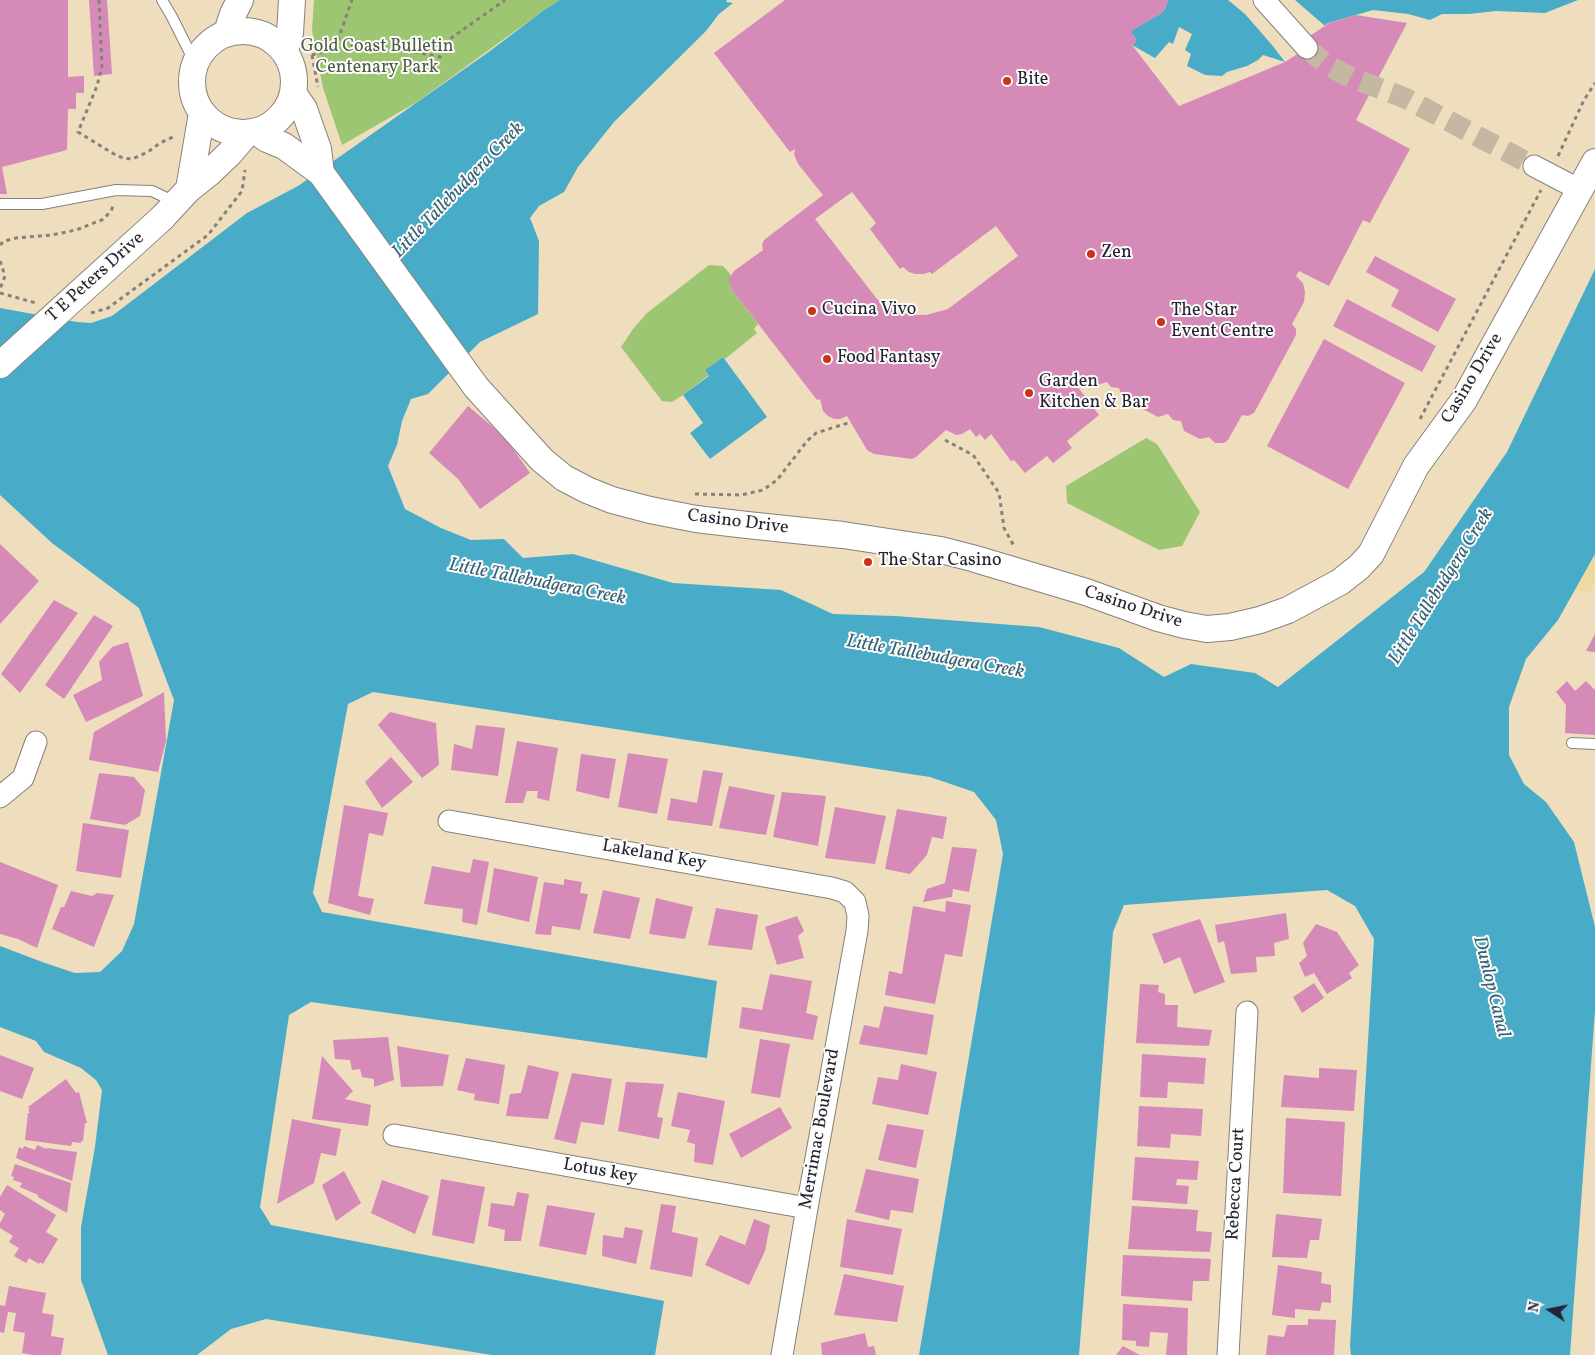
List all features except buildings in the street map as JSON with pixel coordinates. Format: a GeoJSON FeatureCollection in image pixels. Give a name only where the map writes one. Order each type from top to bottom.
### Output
{"type":"FeatureCollection","features":[{"type":"Feature","properties":{"kind":"street"},"geometry":{"type":"LineString","coordinates":[[227,32],[240,0]]}},
{"type":"Feature","properties":{"kind":"street"},"geometry":{"type":"LineString","coordinates":[[286,52],[290,33],[292,0]]}},
{"type":"Feature","properties":{"kind":"street"},"geometry":{"type":"LineString","coordinates":[[1264,0],[1307,48]]}},
{"type":"Feature","properties":{"kind":"street"},"geometry":{"type":"LineString","coordinates":[[243,30],[260,32],[274,40],[286,52],[292,65],[293,93],[288,106],[270,126],[252,132],[230,132],[215,125],[202,113],[194,98],[191,80],[195,63],[202,50],[213,39],[227,32],[243,30]]}},
{"type":"Feature","properties":{"kind":"street"},"geometry":{"type":"LineString","coordinates":[[293,93],[304,109],[318,149],[321,173]]}},
{"type":"Feature","properties":{"kind":"street"},"geometry":{"type":"LineString","coordinates":[[176,203],[202,113]]}},
{"type":"Feature","properties":{"kind":"street"},"geometry":{"type":"LineString","coordinates":[[252,132],[284,146],[321,173]]}},
{"type":"Feature","properties":{"kind":"street","name":"T E Peters Drive"},"geometry":{"type":"LineString","coordinates":[[0,366],[252,132]]}},
{"type":"Feature","properties":{"kind":"street","name":"Casino Drive"},"geometry":{"type":"LineString","coordinates":[[321,173],[476,387],[542,460],[564,478],[587,490],[612,500],[650,510],[696,518],[842,535],[941,550],[1086,592],[1158,618],[1184,625],[1207,628],[1230,627],[1260,620],[1288,610],[1346,577],[1371,554],[1416,466],[1464,400],[1595,162]]}},
{"type":"Feature","properties":{"kind":"street"},"geometry":{"type":"LineString","coordinates":[[1542,170],[1580,190]]}},
{"type":"Feature","properties":{"kind":"street"},"geometry":{"type":"LineString","coordinates":[[0,797],[22,778],[36,742]]}},
{"type":"Feature","properties":{"kind":"street","name":"Lakeland Key"},"geometry":{"type":"LineString","coordinates":[[449,821],[832,888],[845,892],[855,902]]}},
{"type":"Feature","properties":{"kind":"street","name":"Merrimac Boulevard"},"geometry":{"type":"LineString","coordinates":[[782,1355],[856,931],[858,916],[855,902]]}},
{"type":"Feature","properties":{"kind":"street","name":"Rebecca Court"},"geometry":{"type":"LineString","coordinates":[[1228,1355],[1247,1012]]}},
{"type":"Feature","properties":{"kind":"street","name":"Lotus key"},"geometry":{"type":"LineString","coordinates":[[394,1135],[807,1208]]}},
{"type":"Feature","properties":{"kind":"lane"},"geometry":{"type":"LineString","coordinates":[[162,0],[195,63]]}},
{"type":"Feature","properties":{"kind":"lane"},"geometry":{"type":"LineString","coordinates":[[0,204],[42,204],[116,190],[152,191],[176,203]]}},
{"type":"Feature","properties":{"kind":"lane"},"geometry":{"type":"LineString","coordinates":[[1572,743],[1595,744]]}},
{"type":"Feature","properties":{"kind":"path"},"geometry":{"type":"LineString","coordinates":[[98,0],[102,66],[97,86],[78,132],[114,154],[132,159],[148,152],[174,136]]}},
{"type":"Feature","properties":{"kind":"path"},"geometry":{"type":"LineString","coordinates":[[335,48],[352,0]]}},
{"type":"Feature","properties":{"kind":"path"},"geometry":{"type":"LineString","coordinates":[[310,38],[312,55],[335,48],[358,45],[385,46],[440,57],[447,42],[505,0]]}},
{"type":"Feature","properties":{"kind":"path"},"geometry":{"type":"LineString","coordinates":[[1417,424],[1542,170],[1595,83]]}},
{"type":"Feature","properties":{"kind":"path"},"geometry":{"type":"LineString","coordinates":[[0,245],[4,241],[16,238],[52,235],[76,230],[104,219],[112,209],[116,190]]}},
{"type":"Feature","properties":{"kind":"path"},"geometry":{"type":"LineString","coordinates":[[0,261],[5,276],[0,289]]}},
{"type":"Feature","properties":{"kind":"path"},"geometry":{"type":"LineString","coordinates":[[691,494],[741,495],[763,490],[777,480],[816,433],[848,424]]}},
{"type":"Feature","properties":{"kind":"path"},"geometry":{"type":"LineString","coordinates":[[945,440],[973,455],[999,493],[1004,528],[1016,549]]}},
{"type":"Feature","properties":{"kind":"green space","name":"Gold Coast Bulletin Centenary Park"},"geometry":{"type":"Polygon","coordinates":[[[314,0],[560,0],[417,102],[342,145],[323,88],[312,30],[314,0]]]}},
{"type":"Feature","properties":{"kind":"green space"},"geometry":{"type":"Polygon","coordinates":[[[709,265],[723,266],[731,275],[730,284],[732,290],[758,324],[754,329],[757,333],[725,359],[723,357],[705,370],[709,375],[683,395],[672,402],[662,401],[621,347],[647,313],[709,265]]]}},
{"type":"Feature","properties":{"kind":"green space"},"geometry":{"type":"Polygon","coordinates":[[[1146,438],[1157,444],[1200,512],[1182,546],[1159,550],[1067,503],[1066,486],[1146,438]]]}},
{"type":"Feature","properties":{"kind":"sand"},"geometry":{"type":"Polygon","coordinates":[[[1595,554],[1595,584],[1589,592],[1584,593],[1575,590],[1595,554]]]}},
{"type":"Feature","properties":{"kind":"water"},"geometry":{"type":"Polygon","coordinates":[[[560,0],[727,0],[726,2],[733,3],[719,14],[706,31],[614,122],[578,167],[564,192],[539,206],[530,218],[539,241],[538,314],[480,342],[428,394],[411,399],[402,421],[397,445],[388,466],[405,509],[441,528],[471,540],[504,539],[523,558],[573,554],[673,583],[781,590],[833,614],[895,616],[1039,627],[1119,648],[1164,677],[1191,664],[1255,673],[1278,687],[1424,572],[1507,452],[1595,269],[1595,554],[1558,620],[1526,659],[1509,707],[1509,755],[1524,784],[1546,802],[1574,842],[1595,927],[1595,1010],[1570,1355],[1351,1355],[1374,939],[1355,906],[1327,890],[1124,905],[1113,932],[1079,1355],[919,1355],[1003,854],[996,820],[974,792],[930,777],[373,692],[348,704],[313,893],[322,912],[717,981],[707,1058],[311,1002],[289,1015],[260,1207],[271,1225],[664,1301],[655,1355],[492,1355],[266,1319],[231,1329],[197,1355],[108,1355],[81,1280],[81,1227],[95,1147],[102,1090],[96,1080],[81,1068],[44,1052],[36,1041],[0,1027],[0,946],[75,973],[100,972],[122,951],[134,924],[174,700],[139,608],[52,543],[0,495],[0,308],[91,323],[112,316],[247,213],[298,186],[560,0]]]}},
{"type":"Feature","properties":{"kind":"water"},"geometry":{"type":"Polygon","coordinates":[[[1168,0],[1578,0],[1545,13],[1496,11],[1442,14],[1430,20],[1408,14],[1373,10],[1328,23],[1310,36],[1312,45],[1285,62],[1263,55],[1247,66],[1227,72],[1222,76],[1205,75],[1187,66],[1191,54],[1185,50],[1192,34],[1179,27],[1173,44],[1169,42],[1155,58],[1132,45],[1136,42],[1136,39],[1132,34],[1132,30],[1160,14],[1165,9],[1168,0]]]}},
{"type":"Feature","properties":{"kind":"water"},"geometry":{"type":"Polygon","coordinates":[[[723,357],[767,417],[710,459],[690,433],[703,423],[683,395],[709,376],[705,370],[723,357]]]}},
{"type":"Feature","properties":{"kind":"pier"},"geometry":{"type":"Polygon","coordinates":[[[1228,0],[1295,0],[1325,26],[1310,36],[1312,45],[1285,62],[1245,14],[1228,0]]]}},
{"type":"Feature","properties":{"kind":"tunnel"},"geometry":{"type":"LineString","coordinates":[[1307,48],[1327,65],[1352,78],[1405,98],[1534,166]]}},
{"type":"Feature","properties":{"kind":"place","name":"Bite"},"geometry":{"type":"Point","coordinates":[1007,81]}},
{"type":"Feature","properties":{"kind":"place","name":"Zen"},"geometry":{"type":"Point","coordinates":[1091,254]}},
{"type":"Feature","properties":{"kind":"place","name":"Cucina Vivo"},"geometry":{"type":"Point","coordinates":[812,311]}},
{"type":"Feature","properties":{"kind":"place","name":"The Star Event Centre"},"geometry":{"type":"Point","coordinates":[1161,322]}},
{"type":"Feature","properties":{"kind":"place","name":"Food Fantasy"},"geometry":{"type":"Point","coordinates":[827,359]}},
{"type":"Feature","properties":{"kind":"place","name":"Garden Kitchen & Bar"},"geometry":{"type":"Point","coordinates":[1029,393]}},
{"type":"Feature","properties":{"kind":"place","name":"The Star Casino"},"geometry":{"type":"Point","coordinates":[868,562]}},
{"type":"Feature","properties":{"kind":"water label","name":"Little Tallebudgera Creek"},"geometry":{"type":"Point","coordinates":[459,191]}},
{"type":"Feature","properties":{"kind":"water label","name":"Little Tallebudgera Creek"},"geometry":{"type":"Point","coordinates":[537,583]}},
{"type":"Feature","properties":{"kind":"water label","name":"Little Tallebudgera Creek"},"geometry":{"type":"Point","coordinates":[1442,587]}},
{"type":"Feature","properties":{"kind":"water label","name":"Little Tallebudgera Creek"},"geometry":{"type":"Point","coordinates":[935,658]}},
{"type":"Feature","properties":{"kind":"water label","name":"Dunlop Canal"},"geometry":{"type":"Point","coordinates":[1490,987]}}]}
